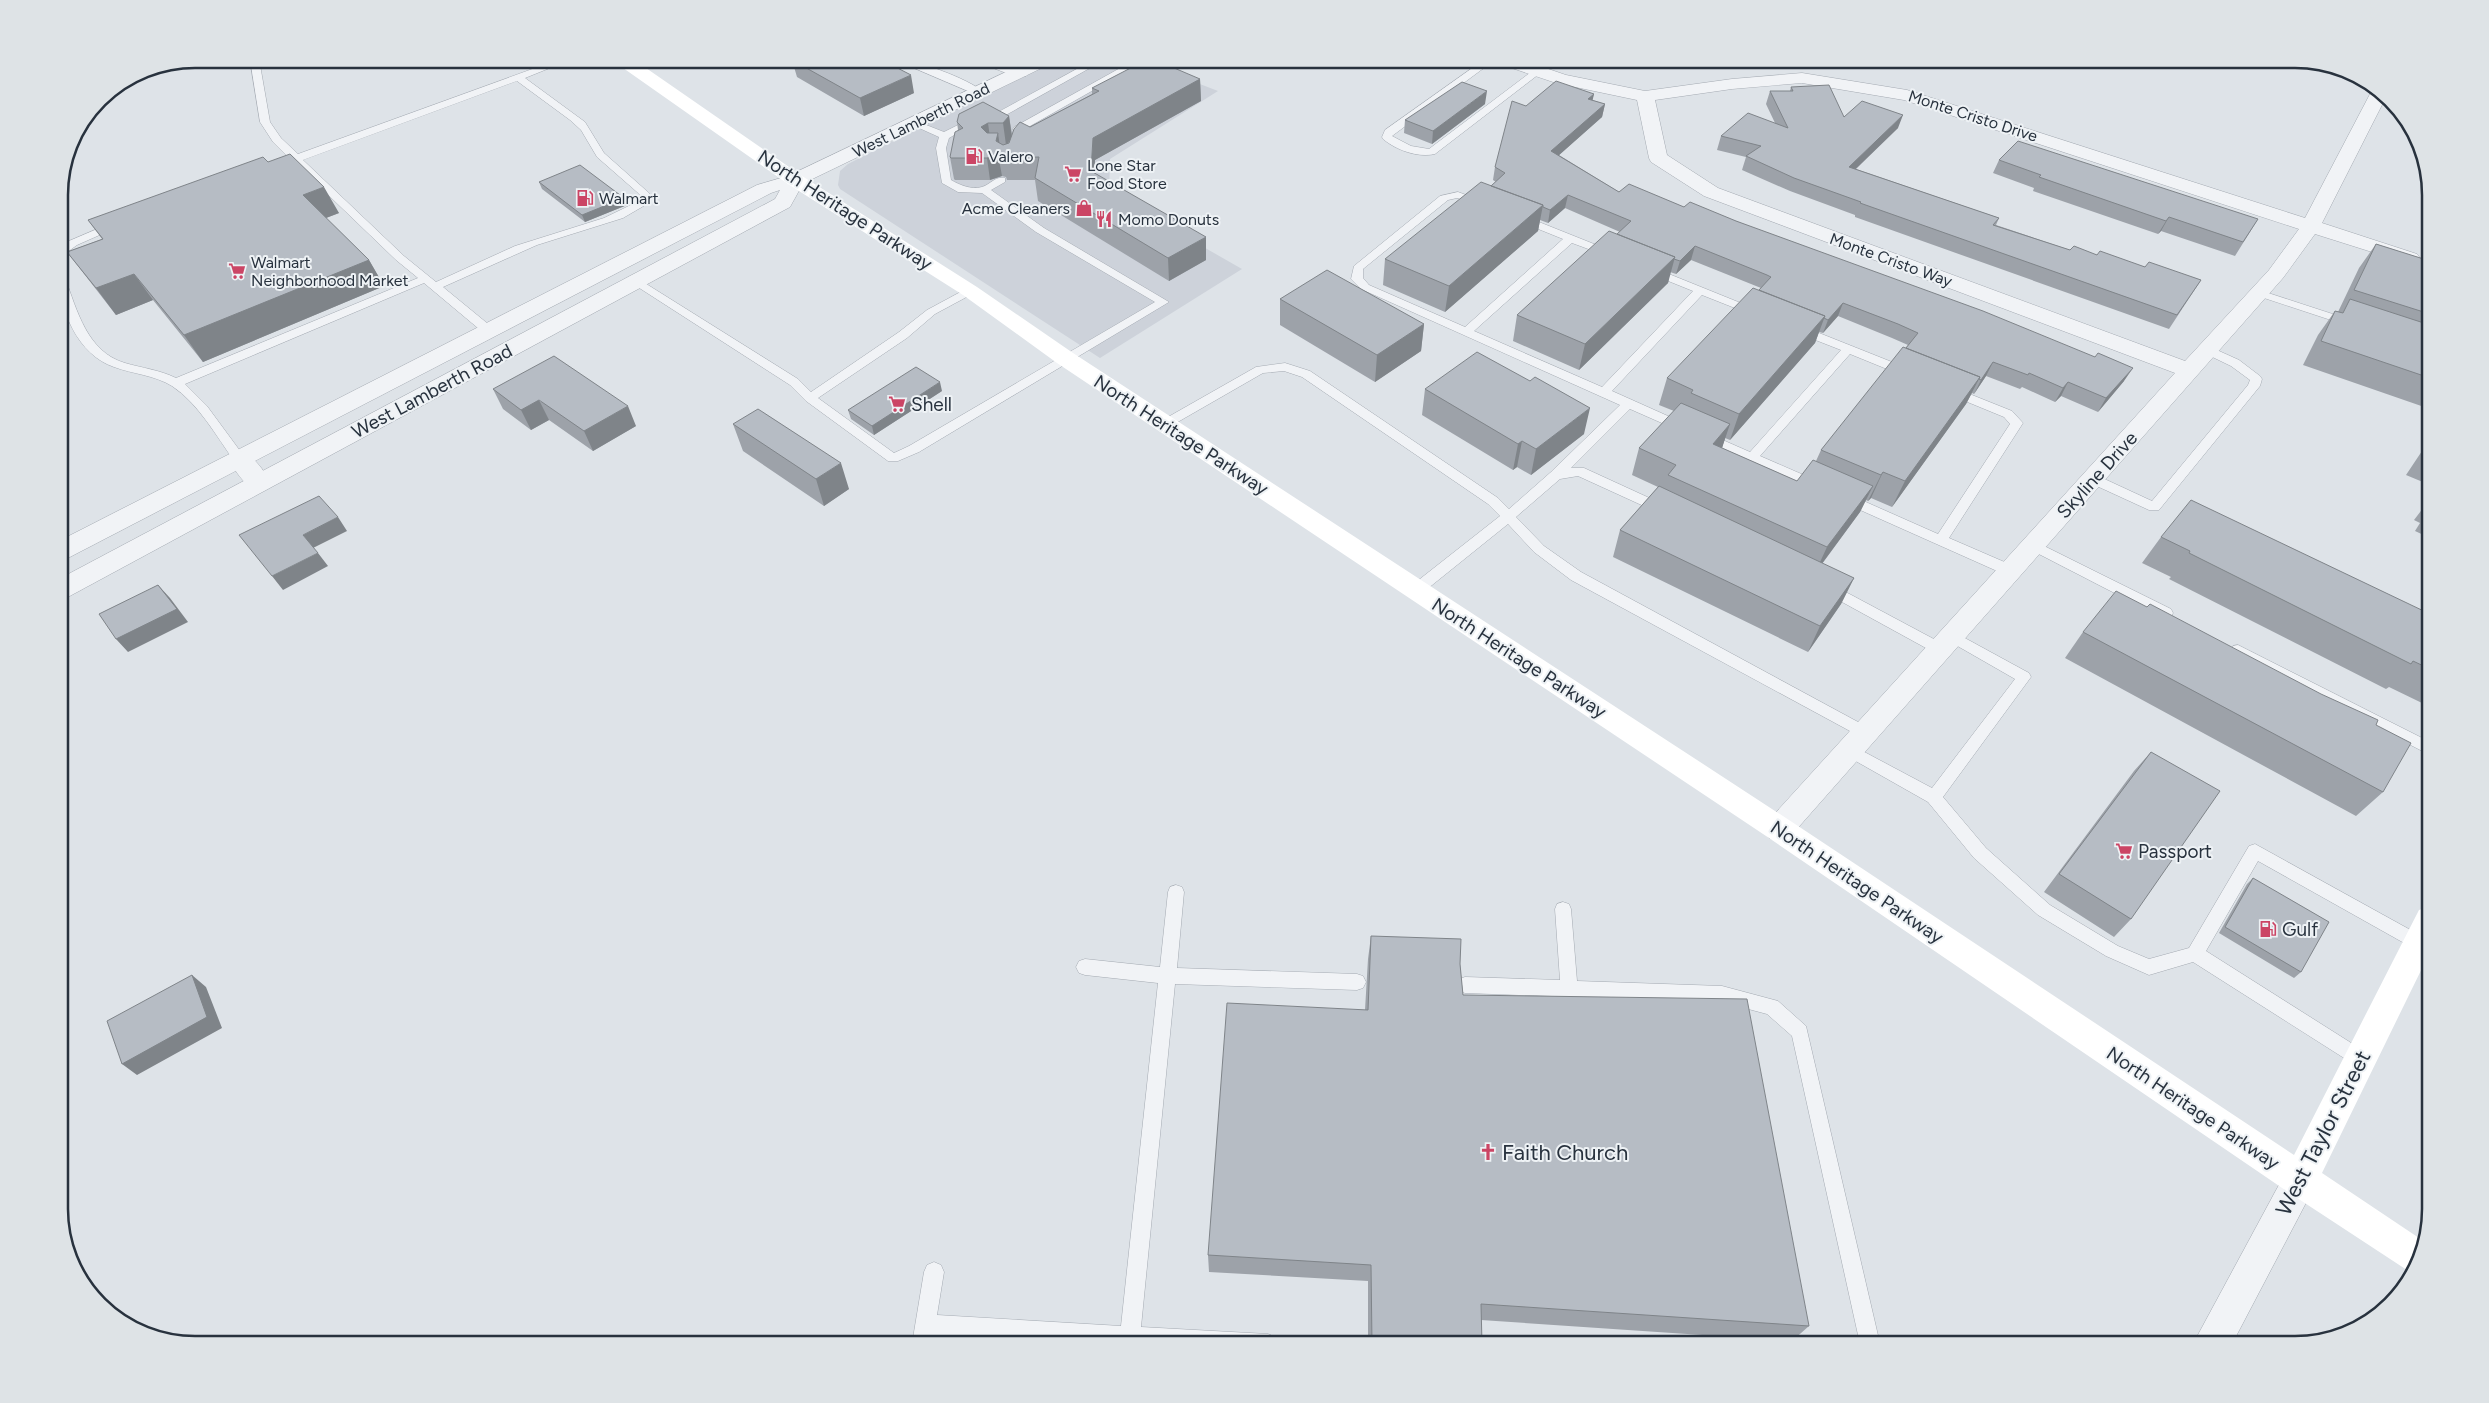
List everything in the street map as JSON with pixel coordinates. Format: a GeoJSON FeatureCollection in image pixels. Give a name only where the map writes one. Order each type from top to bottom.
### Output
{"type":"FeatureCollection","features":[{"type":"Feature","properties":{"kind":"main road","name":"North Heritage Parkway"},"geometry":{"type":"LineString","coordinates":[[635,68],[795,180],[970,291],[1065,358],[1778,830],[2413,1255]]}},
{"type":"Feature","properties":{"kind":"main road","name":"West Taylor Street"},"geometry":{"type":"LineString","coordinates":[[2300,1180],[2422,938]]}},
{"type":"Feature","properties":{"kind":"street","name":"Monte Cristo Drive"},"geometry":{"type":"LineString","coordinates":[[1527,67],[1562,79],[1644,96],[1732,84],[1802,78],[1907,95],[2421,262]]}},
{"type":"Feature","properties":{"kind":"street"},"geometry":{"type":"LineString","coordinates":[[1009,68],[1020,72]]}},
{"type":"Feature","properties":{"kind":"street","name":"West Lamberth Road"},"geometry":{"type":"LineString","coordinates":[[68,547],[764,189],[795,180],[1029,68]]}},
{"type":"Feature","properties":{"kind":"street","name":"Monte Cristo Way"},"geometry":{"type":"LineString","coordinates":[[1644,96],[1658,158],[1711,192],[2190,371]]}},
{"type":"Feature","properties":{"kind":"street","name":"Skyline Drive"},"geometry":{"type":"LineString","coordinates":[[1778,830],[2259,293],[2311,226],[2377,98]]}},
{"type":"Feature","properties":{"kind":"street","name":"West Lamberth Road"},"geometry":{"type":"LineString","coordinates":[[68,585],[783,202],[795,180]]}},
{"type":"Feature","properties":{"kind":"street"},"geometry":{"type":"LineString","coordinates":[[240,459],[260,484]]}},
{"type":"Feature","properties":{"kind":"street","name":"West Taylor Street"},"geometry":{"type":"LineString","coordinates":[[2216,1336],[2300,1180]]}},
{"type":"Feature","properties":{"kind":"lane"},"geometry":{"type":"LineString","coordinates":[[1478,67],[1389,132],[1387,137],[1392,141],[1421,152],[1431,152],[1538,71]]}},
{"type":"Feature","properties":{"kind":"lane"},"geometry":{"type":"LineString","coordinates":[[255,68],[264,122],[277,140],[430,283],[489,331]]}},
{"type":"Feature","properties":{"kind":"lane"},"geometry":{"type":"LineString","coordinates":[[268,169],[543,68]]}},
{"type":"Feature","properties":{"kind":"lane"},"geometry":{"type":"LineString","coordinates":[[923,68],[978,92]]}},
{"type":"Feature","properties":{"kind":"lane"},"geometry":{"type":"LineString","coordinates":[[944,136],[971,122],[994,118],[1085,68]]}},
{"type":"Feature","properties":{"kind":"lane"},"geometry":{"type":"LineString","coordinates":[[1018,129],[1128,68]]}},
{"type":"Feature","properties":{"kind":"lane"},"geometry":{"type":"LineString","coordinates":[[176,383],[520,248],[547,238],[608,222],[642,204],[645,195],[641,189],[601,156],[589,133],[580,123],[518,77]]}},
{"type":"Feature","properties":{"kind":"lane"},"geometry":{"type":"LineString","coordinates":[[994,118],[1018,129],[1021,136],[1010,150]]}},
{"type":"Feature","properties":{"kind":"lane"},"geometry":{"type":"LineString","coordinates":[[914,123],[944,136]]}},
{"type":"Feature","properties":{"kind":"lane"},"geometry":{"type":"LineString","coordinates":[[944,136],[950,173],[946,181],[962,190],[984,190],[1001,180]]}},
{"type":"Feature","properties":{"kind":"lane"},"geometry":{"type":"LineString","coordinates":[[636,282],[794,382],[810,398],[894,458],[921,445],[1162,302],[1040,230],[984,190]]}},
{"type":"Feature","properties":{"kind":"lane"},"geometry":{"type":"LineString","coordinates":[[1494,207],[1458,195],[1444,198],[1358,268],[1357,279],[1365,287],[2011,571]]}},
{"type":"Feature","properties":{"kind":"lane"},"geometry":{"type":"LineString","coordinates":[[1511,214],[1617,257]]}},
{"type":"Feature","properties":{"kind":"lane"},"geometry":{"type":"LineString","coordinates":[[68,247],[73,243],[127,220]]}},
{"type":"Feature","properties":{"kind":"lane"},"geometry":{"type":"LineString","coordinates":[[1466,332],[1571,238]]}},
{"type":"Feature","properties":{"kind":"lane"},"geometry":{"type":"LineString","coordinates":[[1636,264],[1765,316]]}},
{"type":"Feature","properties":{"kind":"lane"},"geometry":{"type":"LineString","coordinates":[[1603,393],[1701,290]]}},
{"type":"Feature","properties":{"kind":"lane"},"geometry":{"type":"LineString","coordinates":[[810,398],[903,335],[930,312],[970,291]]}},
{"type":"Feature","properties":{"kind":"lane"},"geometry":{"type":"LineString","coordinates":[[2259,293],[2364,328]]}},
{"type":"Feature","properties":{"kind":"lane"},"geometry":{"type":"LineString","coordinates":[[68,300],[82,333],[94,352],[116,364],[149,372],[176,383],[192,396],[240,459]]}},
{"type":"Feature","properties":{"kind":"lane"},"geometry":{"type":"LineString","coordinates":[[1784,323],[1922,379]]}},
{"type":"Feature","properties":{"kind":"lane"},"geometry":{"type":"LineString","coordinates":[[1751,458],[1848,349]]}},
{"type":"Feature","properties":{"kind":"lane"},"geometry":{"type":"LineString","coordinates":[[2093,479],[2154,507],[2254,386],[2256,379],[2235,363],[2208,350]]}},
{"type":"Feature","properties":{"kind":"lane"},"geometry":{"type":"LineString","coordinates":[[1165,424],[1260,370],[1286,366],[1306,374],[1493,502],[1539,549],[1576,576],[1866,733]]}},
{"type":"Feature","properties":{"kind":"lane"},"geometry":{"type":"LineString","coordinates":[[1940,386],[2002,411],[2017,423],[1941,540]]}},
{"type":"Feature","properties":{"kind":"lane"},"geometry":{"type":"LineString","coordinates":[[1416,590],[1508,517],[1556,475],[1628,404]]}},
{"type":"Feature","properties":{"kind":"lane"},"geometry":{"type":"LineString","coordinates":[[1556,475],[1579,470],[1678,517]]}},
{"type":"Feature","properties":{"kind":"lane"},"geometry":{"type":"LineString","coordinates":[[2034,546],[2175,618]]}},
{"type":"Feature","properties":{"kind":"lane"},"geometry":{"type":"LineString","coordinates":[[1812,580],[1946,643],[2024,677],[1934,798]]}},
{"type":"Feature","properties":{"kind":"lane"},"geometry":{"type":"LineString","coordinates":[[2228,645],[2422,744]]}},
{"type":"Feature","properties":{"kind":"lane"},"geometry":{"type":"LineString","coordinates":[[1850,751],[1934,798],[1980,854],[2044,910],[2112,951],[2148,967],[2195,954],[2255,851],[2422,930]]}},
{"type":"Feature","properties":{"kind":"lane"},"geometry":{"type":"LineString","coordinates":[[934,1272],[924,1335],[1130,1336],[1176,892]]}},
{"type":"Feature","properties":{"kind":"lane"},"geometry":{"type":"LineString","coordinates":[[1563,909],[1569,989]]}},
{"type":"Feature","properties":{"kind":"lane"},"geometry":{"type":"LineString","coordinates":[[2195,954],[2361,1059]]}},
{"type":"Feature","properties":{"kind":"lane"},"geometry":{"type":"LineString","coordinates":[[1085,968],[1167,976],[1356,982]]}},
{"type":"Feature","properties":{"kind":"lane"},"geometry":{"type":"LineString","coordinates":[[1465,985],[1722,994],[1772,1007],[1800,1032],[1868,1336]]}},
{"type":"Feature","properties":{"kind":"shaded area"},"geometry":{"type":"Polygon","coordinates":[[[1037,68],[1157,68],[1218,91],[1110,159],[1109,193],[1242,269],[1100,358],[840,189],[838,185],[840,171],[848,164],[1037,68]]]}},
{"type":"Feature","properties":{"kind":"building"},"geometry":{"type":"Polygon","coordinates":[[[806,68],[897,68],[911,75],[860,98],[806,68]]]}},
{"type":"Feature","properties":{"kind":"building"},"geometry":{"type":"Polygon","coordinates":[[[1131,68],[1173,68],[1200,79],[1093,138],[1091,171],[1206,237],[1168,258],[1035,178],[1039,157],[1004,158],[1003,155],[998,154],[987,158],[950,157],[955,132],[963,128],[957,122],[959,114],[983,102],[1009,116],[1003,123],[988,123],[981,127],[987,133],[998,133],[996,141],[1003,145],[1009,143],[1014,129],[1020,122],[1030,127],[1099,91],[1092,88],[1131,68]]]}},
{"type":"Feature","properties":{"kind":"building"},"geometry":{"type":"Polygon","coordinates":[[[1556,81],[1594,94],[1588,99],[1605,104],[1551,151],[1619,192],[1629,184],[1684,207],[1690,202],[1736,221],[1983,311],[2095,357],[2098,353],[2133,368],[2106,398],[2068,382],[2063,388],[2029,373],[2028,375],[1993,362],[1981,380],[1979,379],[1980,377],[1906,348],[1918,333],[1898,324],[1843,303],[1828,320],[1824,318],[1825,316],[1759,290],[1771,277],[1767,275],[1695,246],[1680,261],[1674,259],[1675,257],[1617,234],[1631,221],[1568,195],[1550,210],[1543,207],[1543,205],[1491,186],[1505,173],[1495,167],[1512,101],[1526,106],[1556,81]]]}},
{"type":"Feature","properties":{"kind":"building"},"geometry":{"type":"Polygon","coordinates":[[[1462,82],[1487,91],[1433,131],[1405,120],[1462,82]]]}},
{"type":"Feature","properties":{"kind":"building"},"geometry":{"type":"Polygon","coordinates":[[[1829,85],[1844,117],[1862,101],[1903,115],[1849,167],[1999,218],[1993,225],[2070,250],[2074,246],[2097,255],[2100,251],[2145,267],[2149,262],[2201,280],[2177,315],[1794,178],[1746,156],[1761,146],[1721,136],[1748,113],[1788,128],[1770,91],[1793,91],[1791,87],[1829,85]]]}},
{"type":"Feature","properties":{"kind":"building"},"geometry":{"type":"Polygon","coordinates":[[[2018,141],[2258,219],[2243,242],[2169,217],[2166,221],[2039,177],[2041,175],[1999,160],[2018,141]]]}},
{"type":"Feature","properties":{"kind":"building","name":"Walmart Neighborhood Market"},"geometry":{"type":"Polygon","coordinates":[[[290,154],[324,187],[303,195],[369,260],[184,335],[134,274],[96,288],[68,253],[103,239],[88,220],[263,157],[268,162],[290,154]]]}},
{"type":"Feature","properties":{"kind":"building","name":"Walmart"},"geometry":{"type":"Polygon","coordinates":[[[580,165],[624,198],[582,215],[539,182],[580,165]]]}},
{"type":"Feature","properties":{"kind":"building"},"geometry":{"type":"Polygon","coordinates":[[[1481,182],[1543,205],[1449,286],[1385,259],[1481,182]]]}},
{"type":"Feature","properties":{"kind":"building"},"geometry":{"type":"Polygon","coordinates":[[[1609,231],[1675,257],[1585,344],[1517,315],[1609,231]]]}},
{"type":"Feature","properties":{"kind":"building"},"geometry":{"type":"Polygon","coordinates":[[[2376,244],[2421,258],[2421,311],[2354,290],[2376,244]]]}},
{"type":"Feature","properties":{"kind":"building"},"geometry":{"type":"Polygon","coordinates":[[[1327,270],[1424,324],[1377,355],[1280,299],[1327,270]]]}},
{"type":"Feature","properties":{"kind":"building"},"geometry":{"type":"Polygon","coordinates":[[[1753,288],[1825,316],[1739,414],[1691,393],[1693,390],[1667,378],[1753,288]]]}},
{"type":"Feature","properties":{"kind":"building"},"geometry":{"type":"Polygon","coordinates":[[[2350,299],[2421,322],[2421,375],[2321,341],[2335,311],[2343,313],[2350,299]]]}},
{"type":"Feature","properties":{"kind":"building"},"geometry":{"type":"Polygon","coordinates":[[[1903,347],[1980,377],[1905,481],[1883,472],[1881,475],[1821,450],[1903,347]]]}},
{"type":"Feature","properties":{"kind":"building"},"geometry":{"type":"Polygon","coordinates":[[[1477,352],[1530,381],[1535,377],[1590,408],[1536,449],[1522,441],[1518,444],[1425,389],[1477,352]]]}},
{"type":"Feature","properties":{"kind":"building"},"geometry":{"type":"Polygon","coordinates":[[[554,356],[628,406],[584,431],[539,400],[521,410],[493,389],[554,356]]]}},
{"type":"Feature","properties":{"kind":"building"},"geometry":{"type":"Polygon","coordinates":[[[916,367],[940,382],[872,426],[848,410],[916,367]]]}},
{"type":"Feature","properties":{"kind":"building"},"geometry":{"type":"Polygon","coordinates":[[[1681,403],[1730,424],[1713,444],[1797,481],[1813,460],[1873,486],[1827,547],[1668,475],[1676,465],[1639,448],[1681,403]]]}},
{"type":"Feature","properties":{"kind":"building"},"geometry":{"type":"Polygon","coordinates":[[[758,409],[841,463],[816,479],[733,424],[758,409]]]}},
{"type":"Feature","properties":{"kind":"building"},"geometry":{"type":"Polygon","coordinates":[[[1659,486],[1854,578],[1820,626],[1620,530],[1659,486]]]}},
{"type":"Feature","properties":{"kind":"building"},"geometry":{"type":"Polygon","coordinates":[[[319,496],[338,517],[303,535],[318,553],[272,576],[239,535],[319,496]]]}},
{"type":"Feature","properties":{"kind":"building"},"geometry":{"type":"Polygon","coordinates":[[[2191,500],[2421,610],[2421,665],[2413,661],[2411,664],[2189,553],[2190,551],[2161,537],[2191,500]]]}},
{"type":"Feature","properties":{"kind":"building"},"geometry":{"type":"Polygon","coordinates":[[[158,585],[177,609],[116,639],[99,614],[158,585]]]}},
{"type":"Feature","properties":{"kind":"building"},"geometry":{"type":"Polygon","coordinates":[[[2116,591],[2147,607],[2150,604],[2321,694],[2378,720],[2376,725],[2411,743],[2383,792],[2083,632],[2116,591]]]}},
{"type":"Feature","properties":{"kind":"building","name":"Passport"},"geometry":{"type":"Polygon","coordinates":[[[2151,752],[2220,791],[2131,919],[2059,874],[2151,752]]]}},
{"type":"Feature","properties":{"kind":"building","name":"Gulf"},"geometry":{"type":"Polygon","coordinates":[[[2253,878],[2329,922],[2301,972],[2225,927],[2253,878]]]}},
{"type":"Feature","properties":{"kind":"building","name":"Faith Church"},"geometry":{"type":"Polygon","coordinates":[[[1371,936],[1461,939],[1460,964],[1463,995],[1747,999],[1809,1326],[1481,1304],[1482,1336],[1372,1336],[1371,1265],[1208,1255],[1227,1003],[1368,1010],[1371,936]]]}},
{"type":"Feature","properties":{"kind":"building"},"geometry":{"type":"Polygon","coordinates":[[[192,975],[207,1017],[122,1064],[107,1021],[192,975]]]}},
{"type":"Feature","properties":{"kind":"place","name":"Valero"},"geometry":{"type":"Point","coordinates":[974,156]}},
{"type":"Feature","properties":{"kind":"place","name":"Lone Star Food Store"},"geometry":{"type":"Point","coordinates":[1073,174]}},
{"type":"Feature","properties":{"kind":"place","name":"Walmart"},"geometry":{"type":"Point","coordinates":[585,198]}},
{"type":"Feature","properties":{"kind":"place","name":"Acme Cleaners"},"geometry":{"type":"Point","coordinates":[1084,208]}},
{"type":"Feature","properties":{"kind":"place","name":"Momo Donuts"},"geometry":{"type":"Point","coordinates":[1104,219]}},
{"type":"Feature","properties":{"kind":"place","name":"Walmart Neighborhood Market"},"geometry":{"type":"Point","coordinates":[237,271]}},
{"type":"Feature","properties":{"kind":"place","name":"Shell"},"geometry":{"type":"Point","coordinates":[897,404]}},
{"type":"Feature","properties":{"kind":"place","name":"Passport"},"geometry":{"type":"Point","coordinates":[2124,851]}},
{"type":"Feature","properties":{"kind":"place","name":"Gulf"},"geometry":{"type":"Point","coordinates":[2268,929]}},
{"type":"Feature","properties":{"kind":"place","name":"Faith Church"},"geometry":{"type":"Point","coordinates":[1488,1152]}}]}
